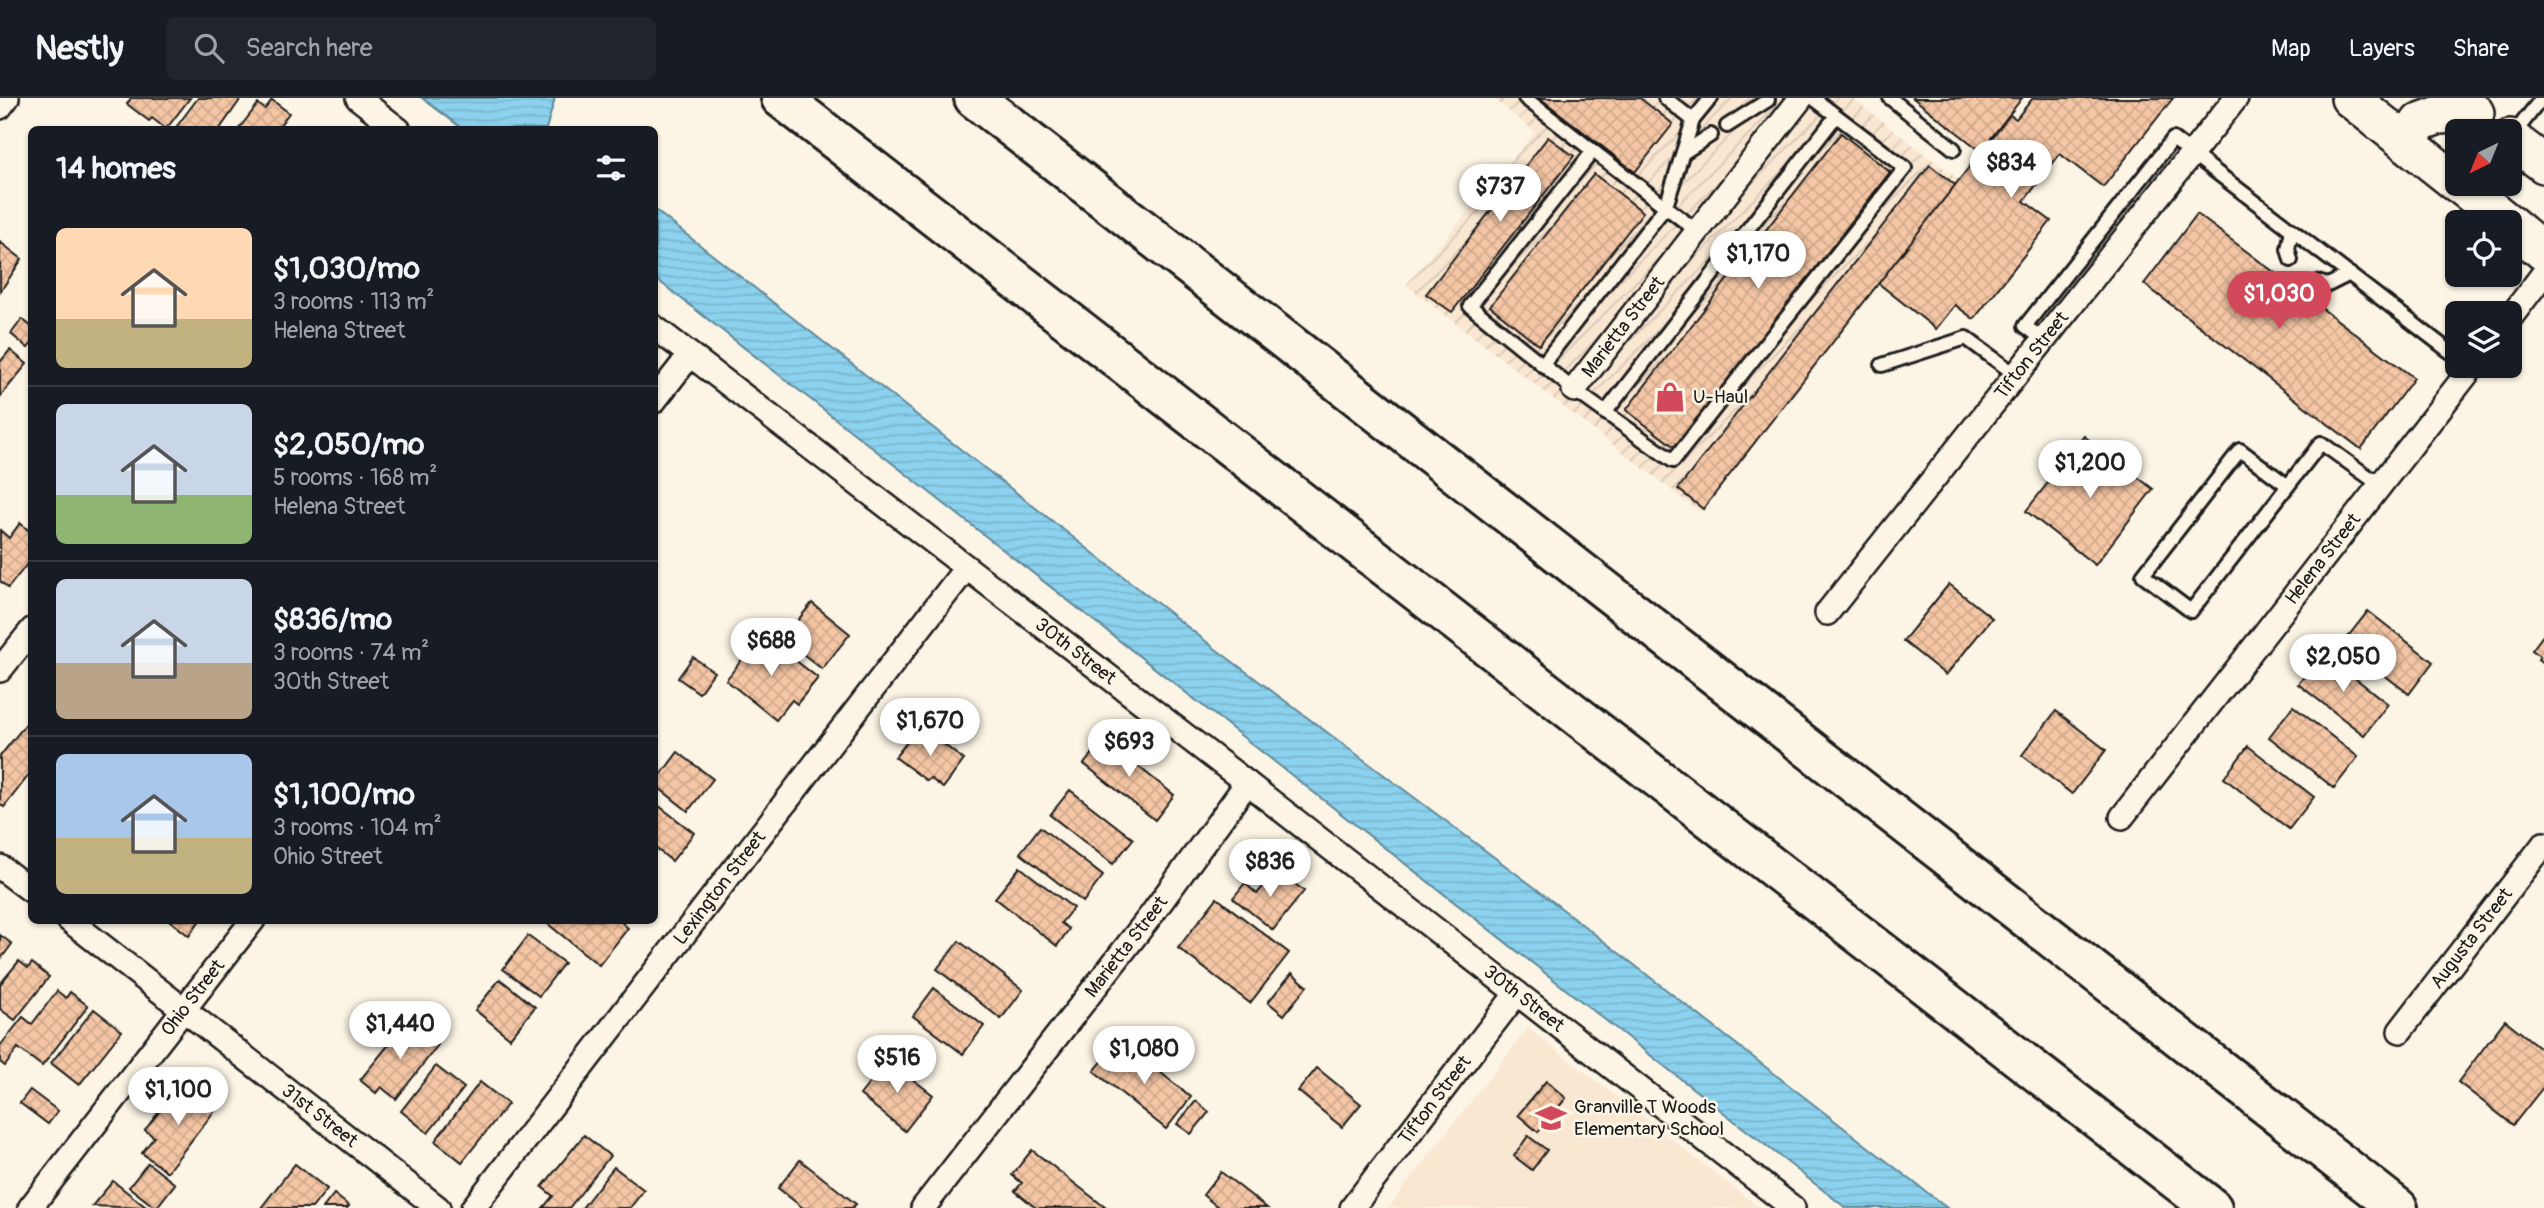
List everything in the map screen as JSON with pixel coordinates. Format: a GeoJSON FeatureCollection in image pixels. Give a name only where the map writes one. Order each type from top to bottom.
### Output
{"type":"FeatureCollection","features":[{"type":"Feature","properties":{"kind":"highway"},"geometry":{"type":"LineString","coordinates":[[780,98],[2212,1208]]}},
{"type":"Feature","properties":{"kind":"highway"},"geometry":{"type":"LineString","coordinates":[[974,98],[2398,1208]]}},
{"type":"Feature","properties":{"kind":"main road"},"geometry":{"type":"LineString","coordinates":[[2350,98],[2445,173]]}},
{"type":"Feature","properties":{"kind":"main road"},"geometry":{"type":"LineString","coordinates":[[2406,142],[2420,122],[2439,115],[2477,114]]}},
{"type":"Feature","properties":{"kind":"main road"},"geometry":{"type":"LineString","coordinates":[[2522,147],[2544,164]]}},
{"type":"Feature","properties":{"kind":"main road"},"geometry":{"type":"LineString","coordinates":[[2474,196],[2492,210]]}},
{"type":"Feature","properties":{"kind":"main road"},"geometry":{"type":"LineString","coordinates":[[2522,234],[2544,252]]}},
{"type":"Feature","properties":{"kind":"street"},"geometry":{"type":"LineString","coordinates":[[0,107],[7,98]]}},
{"type":"Feature","properties":{"kind":"street"},"geometry":{"type":"LineString","coordinates":[[358,98],[394,126]]}},
{"type":"Feature","properties":{"kind":"street","name":"Tifton Street"},"geometry":{"type":"LineString","coordinates":[[1828,613],[2236,98]]}},
{"type":"Feature","properties":{"kind":"street","name":"Marietta Street"},"geometry":{"type":"LineString","coordinates":[[1574,390],[1794,106]]}},
{"type":"Feature","properties":{"kind":"street"},"geometry":{"type":"LineString","coordinates":[[2522,302],[2544,273]]}},
{"type":"Feature","properties":{"kind":"street","name":"30th Street"},"geometry":{"type":"LineString","coordinates":[[658,330],[1247,783],[1793,1208]]}},
{"type":"Feature","properties":{"kind":"street"},"geometry":{"type":"LineString","coordinates":[[658,396],[690,355]]}},
{"type":"Feature","properties":{"kind":"street","name":"Helena Street"},"geometry":{"type":"LineString","coordinates":[[2122,817],[2380,485],[2457,378]]}},
{"type":"Feature","properties":{"kind":"street","name":"Lexington Street"},"geometry":{"type":"LineString","coordinates":[[473,1208],[966,568]]}},
{"type":"Feature","properties":{"kind":"street"},"geometry":{"type":"LineString","coordinates":[[0,670],[28,635]]}},
{"type":"Feature","properties":{"kind":"street","name":"Marietta Street"},"geometry":{"type":"LineString","coordinates":[[923,1208],[1152,914],[1247,783]]}},
{"type":"Feature","properties":{"kind":"street","name":"Augusta Street"},"geometry":{"type":"LineString","coordinates":[[2400,1031],[2544,844]]}},
{"type":"Feature","properties":{"kind":"street"},"geometry":{"type":"LineString","coordinates":[[0,867],[28,888]]}},
{"type":"Feature","properties":{"kind":"street","name":"31st Street"},"geometry":{"type":"LineString","coordinates":[[74,924],[438,1208]]}},
{"type":"Feature","properties":{"kind":"street","name":"Ohio Street"},"geometry":{"type":"LineString","coordinates":[[30,1208],[250,924]]}},
{"type":"Feature","properties":{"kind":"street","name":"Tifton Street"},"geometry":{"type":"LineString","coordinates":[[1352,1208],[1517,993]]}},
{"type":"Feature","properties":{"kind":"lane"},"geometry":{"type":"LineString","coordinates":[[1525,98],[1698,231]]}},
{"type":"Feature","properties":{"kind":"lane"},"geometry":{"type":"LineString","coordinates":[[1665,98],[1693,120]]}},
{"type":"Feature","properties":{"kind":"lane"},"geometry":{"type":"LineString","coordinates":[[1542,365],[1666,206],[1693,120],[1711,98]]}},
{"type":"Feature","properties":{"kind":"lane"},"geometry":{"type":"LineString","coordinates":[[1593,151],[1470,306],[1574,390],[1673,461],[1905,168],[1813,98]]}},
{"type":"Feature","properties":{"kind":"lane"},"geometry":{"type":"LineString","coordinates":[[1890,98],[1954,149]]}},
{"type":"Feature","properties":{"kind":"lane"},"geometry":{"type":"LineString","coordinates":[[2522,123],[2542,98]]}},
{"type":"Feature","properties":{"kind":"lane"},"geometry":{"type":"LineString","coordinates":[[1727,126],[1767,99],[1794,106]]}},
{"type":"Feature","properties":{"kind":"lane"},"geometry":{"type":"LineString","coordinates":[[1605,413],[1836,116]]}},
{"type":"Feature","properties":{"kind":"lane"},"geometry":{"type":"LineString","coordinates":[[1682,153],[1711,135]]}},
{"type":"Feature","properties":{"kind":"lane"},"geometry":{"type":"LineString","coordinates":[[2193,153],[2445,347]]}},
{"type":"Feature","properties":{"kind":"lane"},"geometry":{"type":"LineString","coordinates":[[2291,260],[2288,249],[2292,230]]}},
{"type":"Feature","properties":{"kind":"lane"},"geometry":{"type":"LineString","coordinates":[[2318,282],[2328,285],[2350,274]]}},
{"type":"Feature","properties":{"kind":"lane"},"geometry":{"type":"LineString","coordinates":[[1882,365],[1966,338],[2016,375]]}},
{"type":"Feature","properties":{"kind":"lane"},"geometry":{"type":"LineString","coordinates":[[2288,486],[2240,450],[2143,575],[2191,611],[2288,486],[2321,443],[2380,485]]}},
{"type":"Feature","properties":{"kind":"shaded area","name":"U-Haul"},"geometry":{"type":"Polygon","coordinates":[[[1493,98],[1852,98],[1959,180],[1700,512],[1406,285],[1535,132],[1493,98]]]}},
{"type":"Feature","properties":{"kind":"shaded area","name":"Granville T Woods Elementary School"},"geometry":{"type":"Polygon","coordinates":[[[1528,1028],[1760,1208],[1388,1208],[1528,1028]]]}},
{"type":"Feature","properties":{"kind":"water"},"geometry":{"type":"Polygon","coordinates":[[[422,98],[555,98],[547,126],[459,126],[422,98]]]}},
{"type":"Feature","properties":{"kind":"water"},"geometry":{"type":"Polygon","coordinates":[[[658,212],[1217,650],[1534,887],[1947,1208],[1846,1208],[658,280],[658,212]]]}},
{"type":"Feature","properties":{"kind":"building"},"geometry":{"type":"Polygon","coordinates":[[[131,98],[190,98],[168,126],[162,126],[152,118],[149,121],[127,104],[131,98]]]}},
{"type":"Feature","properties":{"kind":"building"},"geometry":{"type":"Polygon","coordinates":[[[198,98],[240,100],[222,126],[177,126],[198,98]]]}},
{"type":"Feature","properties":{"kind":"building"},"geometry":{"type":"Polygon","coordinates":[[[1540,98],[1640,98],[1673,124],[1635,172],[1540,98]]]}},
{"type":"Feature","properties":{"kind":"building"},"geometry":{"type":"Polygon","coordinates":[[[1913,98],[2022,98],[1981,151],[1913,98]]]}},
{"type":"Feature","properties":{"kind":"building"},"geometry":{"type":"Polygon","coordinates":[[[2033,98],[2173,98],[2103,187],[2060,154],[2024,201],[2051,221],[1974,319],[1955,305],[1936,329],[1878,283],[2010,115],[2016,119],[2033,98]]]}},
{"type":"Feature","properties":{"kind":"building"},"geometry":{"type":"Polygon","coordinates":[[[272,100],[289,113],[279,126],[241,126],[258,104],[265,109],[272,100]]]}},
{"type":"Feature","properties":{"kind":"building"},"geometry":{"type":"Polygon","coordinates":[[[1841,133],[1890,172],[1676,448],[1626,410],[1841,133]]]}},
{"type":"Feature","properties":{"kind":"building"},"geometry":{"type":"Polygon","coordinates":[[[1548,137],[1574,156],[1452,312],[1426,294],[1548,137]]]}},
{"type":"Feature","properties":{"kind":"building"},"geometry":{"type":"Polygon","coordinates":[[[1930,165],[1955,185],[1703,509],[1678,489],[1930,165]]]}},
{"type":"Feature","properties":{"kind":"building"},"geometry":{"type":"Polygon","coordinates":[[[1594,174],[1643,212],[1539,345],[1490,306],[1594,174]]]}},
{"type":"Feature","properties":{"kind":"building"},"geometry":{"type":"Polygon","coordinates":[[[2197,214],[2414,378],[2361,449],[2144,284],[2197,214]]]}},
{"type":"Feature","properties":{"kind":"building"},"geometry":{"type":"Polygon","coordinates":[[[0,242],[22,259],[0,292],[0,242]]]}},
{"type":"Feature","properties":{"kind":"building"},"geometry":{"type":"Polygon","coordinates":[[[22,319],[28,324],[28,348],[11,334],[22,319]]]}},
{"type":"Feature","properties":{"kind":"building"},"geometry":{"type":"Polygon","coordinates":[[[10,350],[27,364],[0,397],[0,362],[10,350]]]}},
{"type":"Feature","properties":{"kind":"building"},"geometry":{"type":"Polygon","coordinates":[[[2084,436],[2153,489],[2095,565],[2026,511],[2084,436]]]}},
{"type":"Feature","properties":{"kind":"building"},"geometry":{"type":"Polygon","coordinates":[[[20,523],[28,530],[28,563],[8,588],[0,581],[0,530],[9,538],[20,523]]]}},
{"type":"Feature","properties":{"kind":"building"},"geometry":{"type":"Polygon","coordinates":[[[1949,584],[1992,618],[1946,675],[1903,641],[1949,584]]]}},
{"type":"Feature","properties":{"kind":"building"},"geometry":{"type":"Polygon","coordinates":[[[812,603],[850,634],[822,669],[783,638],[812,603]]]}},
{"type":"Feature","properties":{"kind":"building"},"geometry":{"type":"Polygon","coordinates":[[[2368,611],[2433,662],[2409,694],[2343,643],[2368,611]]]}},
{"type":"Feature","properties":{"kind":"building"},"geometry":{"type":"Polygon","coordinates":[[[762,634],[818,678],[797,704],[792,700],[776,720],[726,680],[762,634]]]}},
{"type":"Feature","properties":{"kind":"building"},"geometry":{"type":"Polygon","coordinates":[[[2544,634],[2544,664],[2538,659],[2540,656],[2532,650],[2544,634]]]}},
{"type":"Feature","properties":{"kind":"building"},"geometry":{"type":"Polygon","coordinates":[[[2323,653],[2388,704],[2364,735],[2298,684],[2323,653]]]}},
{"type":"Feature","properties":{"kind":"building"},"geometry":{"type":"Polygon","coordinates":[[[693,657],[714,672],[699,693],[678,678],[693,657]]]}},
{"type":"Feature","properties":{"kind":"building"},"geometry":{"type":"Polygon","coordinates":[[[2293,706],[2358,757],[2334,788],[2269,737],[2293,706]]]}},
{"type":"Feature","properties":{"kind":"building"},"geometry":{"type":"Polygon","coordinates":[[[2056,711],[2106,750],[2072,794],[2022,755],[2056,711]]]}},
{"type":"Feature","properties":{"kind":"building"},"geometry":{"type":"Polygon","coordinates":[[[28,721],[28,776],[4,807],[0,804],[0,756],[28,721]]]}},
{"type":"Feature","properties":{"kind":"building"},"geometry":{"type":"Polygon","coordinates":[[[920,726],[964,760],[943,788],[930,778],[927,781],[895,757],[920,726]]]}},
{"type":"Feature","properties":{"kind":"building"},"geometry":{"type":"Polygon","coordinates":[[[1104,739],[1174,795],[1155,820],[1084,764],[1104,739]]]}},
{"type":"Feature","properties":{"kind":"building"},"geometry":{"type":"Polygon","coordinates":[[[2248,746],[2314,797],[2289,829],[2224,778],[2248,746]]]}},
{"type":"Feature","properties":{"kind":"building"},"geometry":{"type":"Polygon","coordinates":[[[678,752],[713,779],[688,811],[658,787],[658,779],[678,752]]]}},
{"type":"Feature","properties":{"kind":"building"},"geometry":{"type":"Polygon","coordinates":[[[1070,790],[1133,839],[1113,864],[1050,815],[1070,790]]]}},
{"type":"Feature","properties":{"kind":"building"},"geometry":{"type":"Polygon","coordinates":[[[658,805],[694,833],[672,861],[658,850],[658,805]]]}},
{"type":"Feature","properties":{"kind":"building"},"geometry":{"type":"Polygon","coordinates":[[[1040,827],[1103,876],[1083,902],[1020,853],[1040,827]]]}},
{"type":"Feature","properties":{"kind":"building"},"geometry":{"type":"Polygon","coordinates":[[[1020,867],[1073,908],[1061,923],[1069,929],[1057,946],[995,898],[1020,867]]]}},
{"type":"Feature","properties":{"kind":"building"},"geometry":{"type":"Polygon","coordinates":[[[1277,870],[1304,891],[1273,930],[1233,898],[1245,883],[1257,894],[1277,870]]]}},
{"type":"Feature","properties":{"kind":"building"},"geometry":{"type":"Polygon","coordinates":[[[1217,898],[1289,953],[1250,1003],[1178,948],[1217,898]]]}},
{"type":"Feature","properties":{"kind":"building"},"geometry":{"type":"Polygon","coordinates":[[[174,924],[197,924],[189,936],[174,924]]]}},
{"type":"Feature","properties":{"kind":"building"},"geometry":{"type":"Polygon","coordinates":[[[548,924],[624,924],[628,928],[599,965],[548,924]]]}},
{"type":"Feature","properties":{"kind":"building"},"geometry":{"type":"Polygon","coordinates":[[[0,935],[12,944],[0,960],[0,935]]]}},
{"type":"Feature","properties":{"kind":"building"},"geometry":{"type":"Polygon","coordinates":[[[528,936],[564,963],[539,996],[503,969],[528,936]]]}},
{"type":"Feature","properties":{"kind":"building"},"geometry":{"type":"Polygon","coordinates":[[[959,941],[1023,990],[1001,1019],[937,969],[959,941]]]}},
{"type":"Feature","properties":{"kind":"building"},"geometry":{"type":"Polygon","coordinates":[[[19,961],[28,968],[32,963],[49,977],[15,1020],[0,1009],[0,984],[19,961]]]}},
{"type":"Feature","properties":{"kind":"building"},"geometry":{"type":"Polygon","coordinates":[[[1292,973],[1307,986],[1284,1015],[1268,1002],[1292,973]]]}},
{"type":"Feature","properties":{"kind":"building"},"geometry":{"type":"Polygon","coordinates":[[[500,979],[535,1007],[510,1038],[475,1010],[500,979]]]}},
{"type":"Feature","properties":{"kind":"building"},"geometry":{"type":"Polygon","coordinates":[[[934,988],[984,1026],[963,1054],[913,1016],[934,988]]]}},
{"type":"Feature","properties":{"kind":"building"},"geometry":{"type":"Polygon","coordinates":[[[57,991],[66,998],[70,992],[88,1006],[42,1066],[18,1048],[5,1066],[0,1062],[0,1046],[23,1017],[32,1024],[57,991]]]}},
{"type":"Feature","properties":{"kind":"building"},"geometry":{"type":"Polygon","coordinates":[[[94,1009],[122,1031],[79,1085],[51,1063],[94,1009]]]}},
{"type":"Feature","properties":{"kind":"building"},"geometry":{"type":"Polygon","coordinates":[[[2505,1020],[2544,1051],[2544,1086],[2513,1125],[2458,1082],[2505,1020]]]}},
{"type":"Feature","properties":{"kind":"building"},"geometry":{"type":"Polygon","coordinates":[[[408,1021],[438,1045],[396,1099],[381,1087],[376,1093],[360,1080],[408,1021]]]}},
{"type":"Feature","properties":{"kind":"building"},"geometry":{"type":"Polygon","coordinates":[[[1125,1044],[1191,1097],[1166,1129],[1094,1071],[1105,1058],[1111,1062],[1125,1044]]]}},
{"type":"Feature","properties":{"kind":"building"},"geometry":{"type":"Polygon","coordinates":[[[888,1060],[933,1095],[905,1131],[860,1095],[888,1060]]]}},
{"type":"Feature","properties":{"kind":"building"},"geometry":{"type":"Polygon","coordinates":[[[436,1066],[464,1088],[428,1133],[401,1111],[436,1066]]]}},
{"type":"Feature","properties":{"kind":"building"},"geometry":{"type":"Polygon","coordinates":[[[1317,1068],[1361,1104],[1342,1127],[1298,1091],[1317,1068]]]}},
{"type":"Feature","properties":{"kind":"building"},"geometry":{"type":"Polygon","coordinates":[[[1546,1081],[1566,1098],[1538,1132],[1518,1115],[1546,1081]]]}},
{"type":"Feature","properties":{"kind":"building"},"geometry":{"type":"Polygon","coordinates":[[[480,1082],[508,1104],[462,1162],[435,1141],[480,1082]]]}},
{"type":"Feature","properties":{"kind":"building"},"geometry":{"type":"Polygon","coordinates":[[[193,1085],[219,1105],[167,1172],[142,1153],[154,1137],[145,1130],[171,1096],[179,1102],[193,1085]]]}},
{"type":"Feature","properties":{"kind":"building"},"geometry":{"type":"Polygon","coordinates":[[[30,1090],[58,1111],[48,1124],[20,1103],[30,1090]]]}},
{"type":"Feature","properties":{"kind":"building"},"geometry":{"type":"Polygon","coordinates":[[[1196,1101],[1209,1112],[1191,1134],[1177,1124],[1196,1101]]]}},
{"type":"Feature","properties":{"kind":"building"},"geometry":{"type":"Polygon","coordinates":[[[584,1135],[610,1156],[569,1208],[543,1208],[553,1196],[542,1187],[584,1135]]]}},
{"type":"Feature","properties":{"kind":"building"},"geometry":{"type":"Polygon","coordinates":[[[1528,1136],[1547,1150],[1532,1170],[1514,1156],[1528,1136]]]}},
{"type":"Feature","properties":{"kind":"building"},"geometry":{"type":"Polygon","coordinates":[[[1032,1150],[1106,1208],[1036,1208],[1015,1191],[1022,1183],[1012,1175],[1032,1150]]]}},
{"type":"Feature","properties":{"kind":"building"},"geometry":{"type":"Polygon","coordinates":[[[800,1160],[856,1204],[852,1208],[803,1208],[778,1188],[800,1160]]]}},
{"type":"Feature","properties":{"kind":"building"},"geometry":{"type":"Polygon","coordinates":[[[148,1163],[175,1184],[156,1208],[129,1187],[148,1163]]]}},
{"type":"Feature","properties":{"kind":"building"},"geometry":{"type":"Polygon","coordinates":[[[295,1164],[327,1189],[312,1208],[261,1208],[295,1164]]]}},
{"type":"Feature","properties":{"kind":"building"},"geometry":{"type":"Polygon","coordinates":[[[614,1167],[644,1190],[630,1208],[582,1208],[614,1167]]]}},
{"type":"Feature","properties":{"kind":"building"},"geometry":{"type":"Polygon","coordinates":[[[1221,1172],[1267,1208],[1219,1208],[1203,1195],[1221,1172]]]}},
{"type":"Feature","properties":{"kind":"building"},"geometry":{"type":"Polygon","coordinates":[[[113,1181],[147,1208],[92,1206],[113,1181]]]}},
{"type":"Feature","properties":{"kind":"building"},"geometry":{"type":"Polygon","coordinates":[[[334,1194],[349,1206],[323,1208],[334,1194]]]}},
{"type":"Feature","properties":{"kind":"place","name":"U-Haul"},"geometry":{"type":"Point","coordinates":[1670,397]}},
{"type":"Feature","properties":{"kind":"place","name":"Granville T Woods Elementary School"},"geometry":{"type":"Point","coordinates":[1551,1118]}}]}
